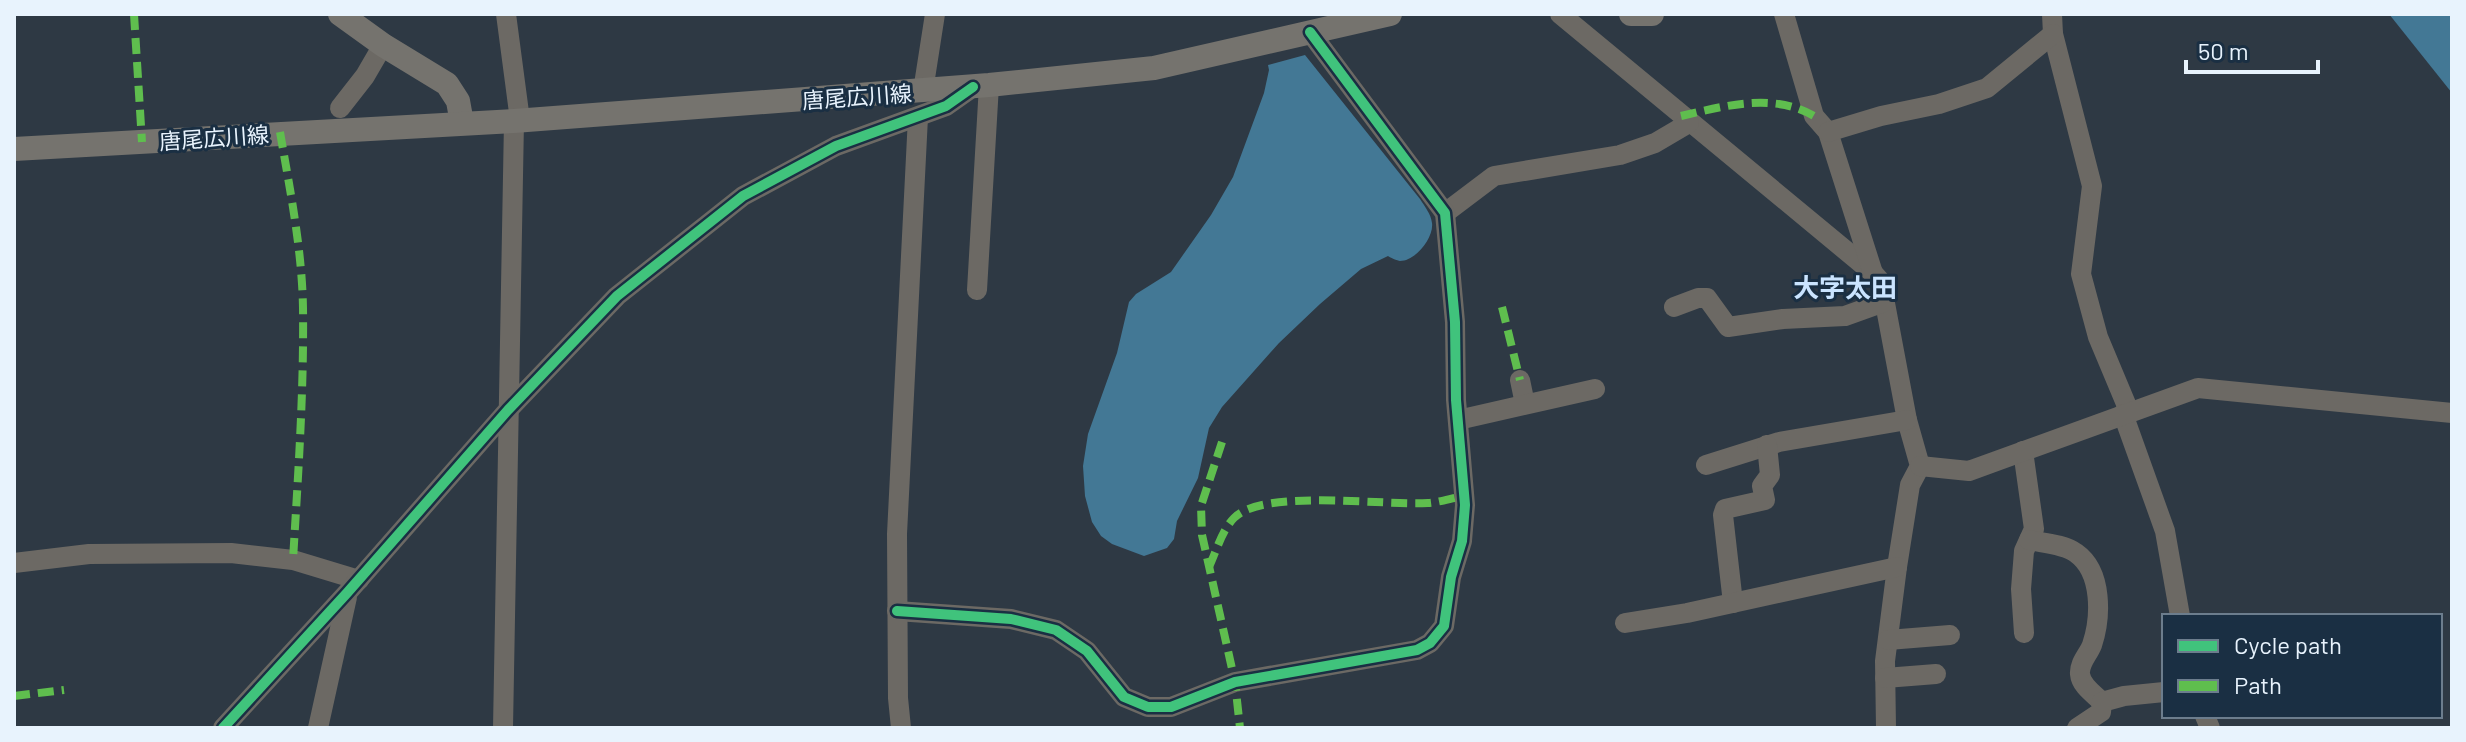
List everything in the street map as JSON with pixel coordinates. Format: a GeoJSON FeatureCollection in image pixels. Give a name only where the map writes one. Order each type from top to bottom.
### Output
{"type":"FeatureCollection","features":[{"type":"Feature","properties":{"kind":"main road"},"geometry":{"type":"LineString","coordinates":[[340,14],[383,45],[447,84],[458,101],[462,123]]}},
{"type":"Feature","properties":{"kind":"main road","name":"唐尾広川線"},"geometry":{"type":"LineString","coordinates":[[14,149],[517,120],[981,86],[1154,68],[1390,14]]}},
{"type":"Feature","properties":{"kind":"main road"},"geometry":{"type":"LineString","coordinates":[[1631,14],[1652,14]]}},
{"type":"Feature","properties":{"kind":"street"},"geometry":{"type":"LineString","coordinates":[[503,728],[517,120],[506,14]]}},
{"type":"Feature","properties":{"kind":"street"},"geometry":{"type":"LineString","coordinates":[[923,91],[935,14]]}},
{"type":"Feature","properties":{"kind":"street"},"geometry":{"type":"LineString","coordinates":[[1560,14],[1881,282],[1907,420],[1920,466],[1910,485],[1897,567],[1885,678],[1886,728]]}},
{"type":"Feature","properties":{"kind":"street"},"geometry":{"type":"LineString","coordinates":[[1784,14],[1814,116],[1828,132],[1873,273]]}},
{"type":"Feature","properties":{"kind":"street"},"geometry":{"type":"LineString","coordinates":[[1828,132],[1881,116],[1939,104],[1987,88],[2052,24]]}},
{"type":"Feature","properties":{"kind":"street"},"geometry":{"type":"LineString","coordinates":[[2052,24],[2092,186],[2081,274],[2098,337],[2165,531],[2180,614]]}},
{"type":"Feature","properties":{"kind":"street"},"geometry":{"type":"LineString","coordinates":[[897,611],[1011,619],[1056,630],[1087,651],[1124,697],[1148,707],[1171,707],[1235,682],[1417,650],[1430,643],[1444,626],[1451,577],[1462,541],[1465,505],[1455,322],[1445,213],[1310,32]]}},
{"type":"Feature","properties":{"kind":"street"},"geometry":{"type":"LineString","coordinates":[[340,108],[365,76],[383,45]]}},
{"type":"Feature","properties":{"kind":"street"},"geometry":{"type":"LineString","coordinates":[[223,728],[508,410],[617,296],[743,196],[836,146],[946,106],[981,86]]}},
{"type":"Feature","properties":{"kind":"street"},"geometry":{"type":"LineString","coordinates":[[977,290],[981,86]]}},
{"type":"Feature","properties":{"kind":"street"},"geometry":{"type":"LineString","coordinates":[[901,728],[897,534],[918,117]]}},
{"type":"Feature","properties":{"kind":"street"},"geometry":{"type":"LineString","coordinates":[[1445,213],[1494,176],[1620,155],[1655,143],[1689,123]]}},
{"type":"Feature","properties":{"kind":"street"},"geometry":{"type":"LineString","coordinates":[[1674,307],[1707,298],[1728,327],[1783,319],[1845,316],[1884,302]]}},
{"type":"Feature","properties":{"kind":"street"},"geometry":{"type":"LineString","coordinates":[[1520,380],[1525,404]]}},
{"type":"Feature","properties":{"kind":"street"},"geometry":{"type":"LineString","coordinates":[[1920,466],[1969,471],[2198,388],[2452,413]]}},
{"type":"Feature","properties":{"kind":"street"},"geometry":{"type":"LineString","coordinates":[[1458,420],[1595,389]]}},
{"type":"Feature","properties":{"kind":"street"},"geometry":{"type":"LineString","coordinates":[[1706,465],[1767,445],[1907,420]]}},
{"type":"Feature","properties":{"kind":"street"},"geometry":{"type":"LineString","coordinates":[[1733,603],[1723,515],[1725,509],[1765,500],[1762,486],[1770,475],[1767,445]]}},
{"type":"Feature","properties":{"kind":"street"},"geometry":{"type":"LineString","coordinates":[[2023,451],[2034,529],[2024,551],[2021,589],[2024,633]]}},
{"type":"Feature","properties":{"kind":"street"},"geometry":{"type":"LineString","coordinates":[[2029,540],[2076,553],[2087,566],[2096,586],[2099,615],[2080,676],[2085,686],[2102,702]]}},
{"type":"Feature","properties":{"kind":"street"},"geometry":{"type":"LineString","coordinates":[[14,563],[89,554],[231,553],[293,560],[353,586]]}},
{"type":"Feature","properties":{"kind":"street"},"geometry":{"type":"LineString","coordinates":[[1625,623],[1897,567]]}},
{"type":"Feature","properties":{"kind":"street"},"geometry":{"type":"LineString","coordinates":[[318,728],[353,586]]}},
{"type":"Feature","properties":{"kind":"street"},"geometry":{"type":"LineString","coordinates":[[1888,640],[1950,635]]}},
{"type":"Feature","properties":{"kind":"street"},"geometry":{"type":"LineString","coordinates":[[1885,678],[1936,674]]}},
{"type":"Feature","properties":{"kind":"street"},"geometry":{"type":"LineString","coordinates":[[2102,702],[2162,692]]}},
{"type":"Feature","properties":{"kind":"street"},"geometry":{"type":"LineString","coordinates":[[2085,726],[2101,712],[2102,702]]}},
{"type":"Feature","properties":{"kind":"water"},"geometry":{"type":"Polygon","coordinates":[[[2389,14],[2452,14],[2452,93],[2389,14]]]}},
{"type":"Feature","properties":{"kind":"water"},"geometry":{"type":"Polygon","coordinates":[[[1305,55],[1420,199],[1428,211],[1432,229],[1423,247],[1412,257],[1400,261],[1388,256],[1361,269],[1279,343],[1222,407],[1209,428],[1198,478],[1177,521],[1174,539],[1167,548],[1144,556],[1112,544],[1101,536],[1092,522],[1085,496],[1083,466],[1088,434],[1117,353],[1129,302],[1136,294],[1171,272],[1211,215],[1233,177],[1264,93],[1268,65],[1305,55]]]}},
{"type":"Feature","properties":{"kind":"marked path"},"geometry":{"type":"LineString","coordinates":[[134,14],[142,142]]}},
{"type":"Feature","properties":{"kind":"marked path"},"geometry":{"type":"LineString","coordinates":[[1681,116],[1748,103],[1782,104],[1814,116]]}},
{"type":"Feature","properties":{"kind":"marked path"},"geometry":{"type":"LineString","coordinates":[[280,132],[298,242],[303,308],[302,402],[293,560]]}},
{"type":"Feature","properties":{"kind":"marked path"},"geometry":{"type":"LineString","coordinates":[[1502,307],[1520,380]]}},
{"type":"Feature","properties":{"kind":"marked path"},"geometry":{"type":"LineString","coordinates":[[1222,442],[1201,506],[1202,535],[1235,682],[1240,728]]}},
{"type":"Feature","properties":{"kind":"marked path"},"geometry":{"type":"LineString","coordinates":[[1209,567],[1234,518],[1249,509],[1270,503],[1326,500],[1428,503],[1464,496]]}},
{"type":"Feature","properties":{"kind":"marked path"},"geometry":{"type":"LineString","coordinates":[[14,696],[64,690]]}},
{"type":"Feature","properties":{"kind":"cycle path"},"geometry":{"type":"LineString","coordinates":[[897,611],[1011,619],[1056,630],[1087,651],[1124,697],[1148,707],[1171,707],[1235,682],[1417,650],[1430,643],[1444,626],[1451,577],[1462,541],[1465,505],[1456,400],[1455,322],[1445,213],[1310,32]]}},
{"type":"Feature","properties":{"kind":"cycle path"},"geometry":{"type":"LineString","coordinates":[[223,728],[508,410],[617,296],[743,196],[836,146],[946,106],[973,87]]}},
{"type":"Feature","properties":{"kind":"district","name":"大字太田"},"geometry":{"type":"Point","coordinates":[1845,286]}}]}
